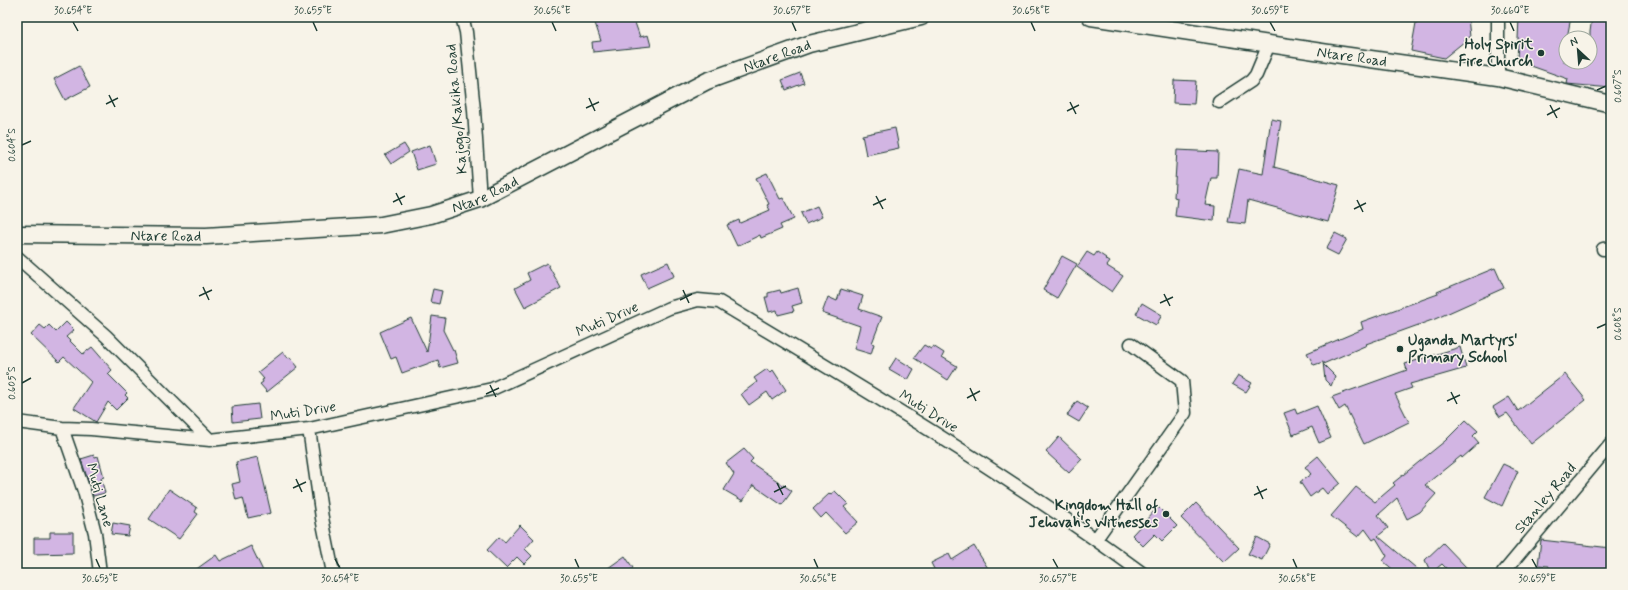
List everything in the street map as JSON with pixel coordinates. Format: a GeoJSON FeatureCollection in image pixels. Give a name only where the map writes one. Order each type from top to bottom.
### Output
{"type":"FeatureCollection","features":[{"type":"Feature","properties":{"kind":"main road","name":"Ntare Road"},"geometry":{"type":"LineString","coordinates":[[17,234],[206,236],[381,225],[431,215],[480,199],[708,81],[809,44],[921,17]]}},
{"type":"Feature","properties":{"kind":"main road","name":"Ntare Road"},"geometry":{"type":"LineString","coordinates":[[1091,17],[1498,77],[1611,104]]}},
{"type":"Feature","properties":{"kind":"street","name":"Kajogo/Kakika Road"},"geometry":{"type":"LineString","coordinates":[[462,17],[466,32],[474,110],[480,199]]}},
{"type":"Feature","properties":{"kind":"street"},"geometry":{"type":"LineString","coordinates":[[1498,17],[1498,77]]}},
{"type":"Feature","properties":{"kind":"street"},"geometry":{"type":"LineString","coordinates":[[1219,102],[1251,81],[1256,75],[1269,44]]}},
{"type":"Feature","properties":{"kind":"street"},"geometry":{"type":"LineString","coordinates":[[17,257],[106,336],[210,440]]}},
{"type":"Feature","properties":{"kind":"street","name":"Muti Drive"},"geometry":{"type":"LineString","coordinates":[[17,422],[62,428],[91,429],[210,440],[309,429],[492,389],[669,308],[698,300],[719,302],[850,380],[1024,491],[1096,539],[1142,573]]}},
{"type":"Feature","properties":{"kind":"street"},"geometry":{"type":"LineString","coordinates":[[1096,539],[1185,413],[1182,381],[1130,344]]}},
{"type":"Feature","properties":{"kind":"street","name":"Muti Lane"},"geometry":{"type":"LineString","coordinates":[[62,428],[84,491],[95,533],[100,573]]}},
{"type":"Feature","properties":{"kind":"street"},"geometry":{"type":"LineString","coordinates":[[309,429],[322,518],[333,573]]}},
{"type":"Feature","properties":{"kind":"street","name":"Stanley Road"},"geometry":{"type":"LineString","coordinates":[[1503,573],[1610,451]]}},
{"type":"Feature","properties":{"kind":"building"},"geometry":{"type":"Polygon","coordinates":[[[593,17],[633,17],[640,37],[648,35],[651,46],[593,52],[592,42],[601,41],[593,17]]]}},
{"type":"Feature","properties":{"kind":"building"},"geometry":{"type":"Polygon","coordinates":[[[1417,17],[1468,17],[1470,37],[1444,58],[1411,51],[1417,17]]]}},
{"type":"Feature","properties":{"kind":"building"},"geometry":{"type":"Polygon","coordinates":[[[1519,17],[1571,17],[1569,30],[1558,30],[1558,70],[1598,70],[1598,30],[1590,30],[1592,17],[1611,17],[1611,88],[1567,84],[1568,79],[1517,61],[1519,17]]]}},
{"type":"Feature","properties":{"kind":"building"},"geometry":{"type":"Polygon","coordinates":[[[79,66],[90,87],[65,100],[54,79],[79,66]]]}},
{"type":"Feature","properties":{"kind":"building"},"geometry":{"type":"Polygon","coordinates":[[[800,73],[804,83],[786,90],[782,80],[800,73]]]}},
{"type":"Feature","properties":{"kind":"building"},"geometry":{"type":"Polygon","coordinates":[[[1174,80],[1196,81],[1194,104],[1173,103],[1174,80]]]}},
{"type":"Feature","properties":{"kind":"building"},"geometry":{"type":"Polygon","coordinates":[[[1271,119],[1281,121],[1274,167],[1339,185],[1328,222],[1248,200],[1245,224],[1228,222],[1239,169],[1263,174],[1271,119]]]}},
{"type":"Feature","properties":{"kind":"building"},"geometry":{"type":"Polygon","coordinates":[[[895,128],[899,148],[866,155],[862,135],[895,128]]]}},
{"type":"Feature","properties":{"kind":"building"},"geometry":{"type":"Polygon","coordinates":[[[404,144],[409,152],[391,164],[385,155],[404,144]]]}},
{"type":"Feature","properties":{"kind":"building"},"geometry":{"type":"Polygon","coordinates":[[[430,145],[436,164],[417,170],[411,152],[430,145]]]}},
{"type":"Feature","properties":{"kind":"building"},"geometry":{"type":"Polygon","coordinates":[[[1177,150],[1218,152],[1217,178],[1211,178],[1205,205],[1215,206],[1214,221],[1175,216],[1177,198],[1174,197],[1177,150]]]}},
{"type":"Feature","properties":{"kind":"building"},"geometry":{"type":"Polygon","coordinates":[[[767,173],[780,199],[783,198],[794,219],[780,225],[782,229],[761,238],[760,235],[737,246],[727,225],[739,220],[740,223],[770,210],[767,205],[769,204],[756,178],[767,173]]]}},
{"type":"Feature","properties":{"kind":"building"},"geometry":{"type":"Polygon","coordinates":[[[817,206],[822,217],[806,224],[801,213],[817,206]]]}},
{"type":"Feature","properties":{"kind":"building"},"geometry":{"type":"Polygon","coordinates":[[[1335,233],[1347,239],[1338,255],[1326,249],[1335,233]]]}},
{"type":"Feature","properties":{"kind":"building"},"geometry":{"type":"Polygon","coordinates":[[[1087,252],[1094,256],[1097,252],[1106,258],[1105,259],[1110,262],[1107,266],[1123,276],[1112,292],[1077,267],[1087,252]]]}},
{"type":"Feature","properties":{"kind":"building"},"geometry":{"type":"Polygon","coordinates":[[[1062,256],[1077,264],[1057,298],[1043,290],[1062,256]]]}},
{"type":"Feature","properties":{"kind":"building"},"geometry":{"type":"Polygon","coordinates":[[[668,262],[674,276],[647,288],[641,274],[668,262]]]}},
{"type":"Feature","properties":{"kind":"building"},"geometry":{"type":"Polygon","coordinates":[[[547,263],[561,288],[525,307],[515,288],[530,280],[527,273],[547,263]]]}},
{"type":"Feature","properties":{"kind":"building"},"geometry":{"type":"Polygon","coordinates":[[[1495,268],[1504,288],[1435,319],[1366,344],[1367,345],[1323,364],[1323,362],[1314,365],[1307,353],[1363,329],[1361,322],[1438,294],[1437,292],[1495,268]]]}},
{"type":"Feature","properties":{"kind":"building"},"geometry":{"type":"Polygon","coordinates":[[[798,288],[802,303],[792,306],[794,311],[778,315],[777,310],[769,312],[765,297],[768,297],[768,293],[780,290],[781,293],[798,288]]]}},
{"type":"Feature","properties":{"kind":"building"},"geometry":{"type":"Polygon","coordinates":[[[433,289],[442,291],[439,304],[430,302],[433,289]]]}},
{"type":"Feature","properties":{"kind":"building"},"geometry":{"type":"Polygon","coordinates":[[[841,289],[863,296],[859,309],[882,317],[872,343],[874,344],[871,354],[854,349],[860,326],[822,313],[828,297],[837,301],[841,289]]]}},
{"type":"Feature","properties":{"kind":"building"},"geometry":{"type":"Polygon","coordinates":[[[1142,303],[1162,315],[1156,325],[1136,314],[1142,303]]]}},
{"type":"Feature","properties":{"kind":"building"},"geometry":{"type":"Polygon","coordinates":[[[432,316],[445,318],[443,330],[454,350],[458,363],[440,368],[438,360],[402,373],[396,357],[391,359],[380,332],[411,318],[427,352],[432,316]]]}},
{"type":"Feature","properties":{"kind":"building"},"geometry":{"type":"Polygon","coordinates":[[[66,322],[74,330],[66,337],[83,354],[92,347],[112,370],[108,374],[127,393],[125,395],[128,398],[116,410],[108,402],[96,422],[74,408],[91,382],[64,357],[59,362],[31,335],[40,325],[45,329],[49,325],[56,332],[66,322]]]}},
{"type":"Feature","properties":{"kind":"building"},"geometry":{"type":"Polygon","coordinates":[[[924,345],[931,349],[933,346],[944,353],[942,357],[957,366],[948,380],[914,358],[924,345]]]}},
{"type":"Feature","properties":{"kind":"building"},"geometry":{"type":"Polygon","coordinates":[[[1460,347],[1466,368],[1410,384],[1412,388],[1395,394],[1409,422],[1364,444],[1345,406],[1339,410],[1332,397],[1407,370],[1405,364],[1460,347]]]}},
{"type":"Feature","properties":{"kind":"building"},"geometry":{"type":"Polygon","coordinates":[[[283,352],[288,358],[290,357],[298,367],[267,392],[260,384],[264,379],[258,372],[283,352]]]}},
{"type":"Feature","properties":{"kind":"building"},"geometry":{"type":"Polygon","coordinates":[[[896,358],[914,369],[908,380],[889,369],[896,358]]]}},
{"type":"Feature","properties":{"kind":"building"},"geometry":{"type":"Polygon","coordinates":[[[1323,364],[1335,376],[1331,386],[1325,380],[1323,364]]]}},
{"type":"Feature","properties":{"kind":"building"},"geometry":{"type":"Polygon","coordinates":[[[767,369],[770,373],[773,370],[786,390],[772,400],[767,392],[749,405],[741,394],[757,382],[754,378],[767,369]]]}},
{"type":"Feature","properties":{"kind":"building"},"geometry":{"type":"Polygon","coordinates":[[[1565,374],[1586,400],[1531,444],[1507,413],[1500,417],[1493,407],[1509,397],[1518,411],[1565,374]]]}},
{"type":"Feature","properties":{"kind":"building"},"geometry":{"type":"Polygon","coordinates":[[[1238,375],[1252,383],[1246,392],[1232,384],[1238,375]]]}},
{"type":"Feature","properties":{"kind":"building"},"geometry":{"type":"Polygon","coordinates":[[[1077,401],[1088,408],[1079,422],[1067,415],[1077,401]]]}},
{"type":"Feature","properties":{"kind":"building"},"geometry":{"type":"Polygon","coordinates":[[[258,404],[260,419],[233,422],[232,407],[258,404]]]}},
{"type":"Feature","properties":{"kind":"building"},"geometry":{"type":"Polygon","coordinates":[[[1317,406],[1331,438],[1319,443],[1312,427],[1293,435],[1284,413],[1295,409],[1297,414],[1317,406]]]}},
{"type":"Feature","properties":{"kind":"building"},"geometry":{"type":"Polygon","coordinates":[[[1466,420],[1478,431],[1473,436],[1479,443],[1462,458],[1461,456],[1425,485],[1436,494],[1420,512],[1407,519],[1397,498],[1378,515],[1388,528],[1378,536],[1422,573],[1397,573],[1383,561],[1387,556],[1376,538],[1373,540],[1365,529],[1358,537],[1331,516],[1356,487],[1375,502],[1395,485],[1393,483],[1445,441],[1466,420]]]}},
{"type":"Feature","properties":{"kind":"building"},"geometry":{"type":"Polygon","coordinates":[[[1059,437],[1082,459],[1069,473],[1046,452],[1059,437]]]}},
{"type":"Feature","properties":{"kind":"building"},"geometry":{"type":"Polygon","coordinates":[[[744,449],[753,459],[750,462],[792,491],[782,505],[753,485],[743,501],[724,490],[734,474],[726,463],[744,449]]]}},
{"type":"Feature","properties":{"kind":"building"},"geometry":{"type":"Polygon","coordinates":[[[94,455],[95,457],[98,456],[104,477],[101,478],[105,493],[93,496],[81,459],[94,455]]]}},
{"type":"Feature","properties":{"kind":"building"},"geometry":{"type":"Polygon","coordinates":[[[1318,456],[1340,483],[1327,494],[1322,488],[1310,497],[1300,482],[1311,474],[1305,467],[1318,456]]]}},
{"type":"Feature","properties":{"kind":"building"},"geometry":{"type":"Polygon","coordinates":[[[258,457],[271,513],[248,518],[243,498],[236,500],[232,484],[240,482],[236,462],[258,457]]]}},
{"type":"Feature","properties":{"kind":"building"},"geometry":{"type":"Polygon","coordinates":[[[1503,464],[1518,471],[1502,506],[1485,497],[1503,464]]]}},
{"type":"Feature","properties":{"kind":"building"},"geometry":{"type":"Polygon","coordinates":[[[169,489],[197,508],[195,512],[198,514],[179,539],[149,519],[169,489]]]}},
{"type":"Feature","properties":{"kind":"building"},"geometry":{"type":"Polygon","coordinates":[[[835,491],[848,504],[844,507],[858,522],[845,533],[826,513],[821,518],[813,509],[830,493],[831,494],[835,491]]]}},
{"type":"Feature","properties":{"kind":"building"},"geometry":{"type":"Polygon","coordinates":[[[1196,503],[1239,548],[1224,562],[1181,518],[1196,503]]]}},
{"type":"Feature","properties":{"kind":"building"},"geometry":{"type":"Polygon","coordinates":[[[1158,507],[1177,526],[1162,541],[1155,534],[1143,546],[1132,535],[1158,507]]]}},
{"type":"Feature","properties":{"kind":"building"},"geometry":{"type":"Polygon","coordinates":[[[113,523],[130,526],[128,536],[111,534],[113,523]]]}},
{"type":"Feature","properties":{"kind":"building"},"geometry":{"type":"Polygon","coordinates":[[[520,525],[534,539],[525,549],[532,556],[524,564],[517,557],[506,568],[487,550],[499,537],[505,542],[520,525]]]}},
{"type":"Feature","properties":{"kind":"building"},"geometry":{"type":"Polygon","coordinates":[[[50,532],[73,532],[73,553],[34,554],[34,538],[50,538],[50,532]]]}},
{"type":"Feature","properties":{"kind":"building"},"geometry":{"type":"Polygon","coordinates":[[[1257,537],[1270,544],[1262,560],[1248,554],[1257,537]]]}},
{"type":"Feature","properties":{"kind":"building"},"geometry":{"type":"Polygon","coordinates":[[[1541,540],[1611,548],[1609,573],[1581,570],[1580,573],[1548,573],[1549,566],[1538,565],[1541,540]]]}},
{"type":"Feature","properties":{"kind":"building"},"geometry":{"type":"Polygon","coordinates":[[[1443,543],[1467,568],[1462,573],[1451,573],[1442,564],[1431,573],[1425,560],[1443,543]]]}},
{"type":"Feature","properties":{"kind":"building"},"geometry":{"type":"Polygon","coordinates":[[[251,546],[264,573],[191,573],[216,555],[220,561],[251,546]]]}},
{"type":"Feature","properties":{"kind":"building"},"geometry":{"type":"Polygon","coordinates":[[[974,546],[991,573],[936,573],[931,563],[949,554],[952,560],[974,546]]]}},
{"type":"Feature","properties":{"kind":"building"},"geometry":{"type":"Polygon","coordinates":[[[625,556],[633,568],[627,573],[601,573],[625,556]]]}},
{"type":"Feature","properties":{"kind":"place","name":"Holy Spirit Fire Church"},"geometry":{"type":"Point","coordinates":[1541,53]}},
{"type":"Feature","properties":{"kind":"place","name":"Uganda Martyrs' Primary School"},"geometry":{"type":"Point","coordinates":[1400,349]}},
{"type":"Feature","properties":{"kind":"place","name":"Kingdom Hall of Jehovah's Witnesses"},"geometry":{"type":"Point","coordinates":[1166,514]}}]}
